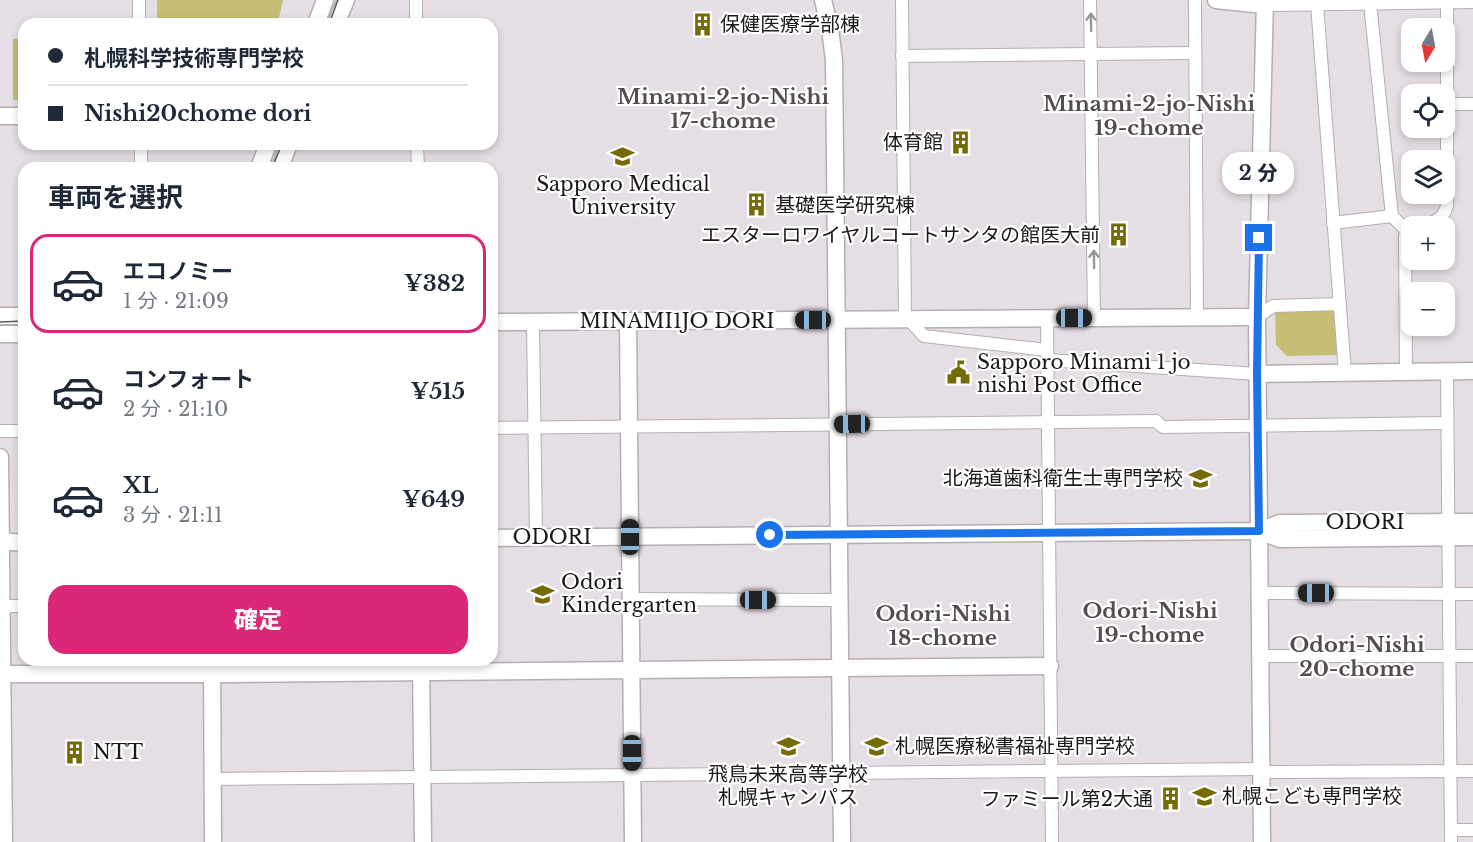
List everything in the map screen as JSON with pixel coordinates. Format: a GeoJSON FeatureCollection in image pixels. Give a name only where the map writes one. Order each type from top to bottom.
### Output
{"type":"FeatureCollection","features":[{"type":"Feature","properties":{"kind":"street"},"geometry":{"type":"LineString","coordinates":[[139,0],[139,18]]}},
{"type":"Feature","properties":{"kind":"street"},"geometry":{"type":"LineString","coordinates":[[318,18],[325,0]]}},
{"type":"Feature","properties":{"kind":"street"},"geometry":{"type":"LineString","coordinates":[[338,18],[346,0]]}},
{"type":"Feature","properties":{"kind":"street"},"geometry":{"type":"LineString","coordinates":[[416,0],[416,18]]}},
{"type":"Feature","properties":{"kind":"street"},"geometry":{"type":"LineString","coordinates":[[823,0],[834,60],[842,842]]}},
{"type":"Feature","properties":{"kind":"street"},"geometry":{"type":"LineString","coordinates":[[902,0],[907,319],[924,336],[1047,355],[1257,374],[1473,371]]}},
{"type":"Feature","properties":{"kind":"street"},"geometry":{"type":"LineString","coordinates":[[1090,0],[1094,318]]}},
{"type":"Feature","properties":{"kind":"street"},"geometry":{"type":"LineString","coordinates":[[1195,0],[1197,317]]}},
{"type":"Feature","properties":{"kind":"street"},"geometry":{"type":"LineString","coordinates":[[1216,0],[1317,4],[1473,2]]}},
{"type":"Feature","properties":{"kind":"street"},"geometry":{"type":"LineString","coordinates":[[1447,1],[1447,84]]}},
{"type":"Feature","properties":{"kind":"street"},"geometry":{"type":"LineString","coordinates":[[1262,842],[1257,317],[1265,2]]}},
{"type":"Feature","properties":{"kind":"street"},"geometry":{"type":"LineString","coordinates":[[1370,3],[1392,216]]}},
{"type":"Feature","properties":{"kind":"street"},"geometry":{"type":"LineString","coordinates":[[1317,4],[1345,373]]}},
{"type":"Feature","properties":{"kind":"street"},"geometry":{"type":"LineString","coordinates":[[902,56],[1195,53]]}},
{"type":"Feature","properties":{"kind":"street"},"geometry":{"type":"LineString","coordinates":[[1455,104],[1473,104]]}},
{"type":"Feature","properties":{"kind":"street"},"geometry":{"type":"LineString","coordinates":[[0,116],[18,116]]}},
{"type":"Feature","properties":{"kind":"street"},"geometry":{"type":"LineString","coordinates":[[1444,216],[1447,205],[1447,138]]}},
{"type":"Feature","properties":{"kind":"street"},"geometry":{"type":"LineString","coordinates":[[1333,223],[1392,216],[1401,222]]}},
{"type":"Feature","properties":{"kind":"street"},"geometry":{"type":"LineString","coordinates":[[1405,270],[1406,372]]}},
{"type":"Feature","properties":{"kind":"street"},"geometry":{"type":"LineString","coordinates":[[1257,317],[1273,306],[1340,304]]}},
{"type":"Feature","properties":{"kind":"street"},"geometry":{"type":"LineString","coordinates":[[0,316],[18,316]]}},
{"type":"Feature","properties":{"kind":"street","name":"MINAMI1JO DORI"},"geometry":{"type":"LineString","coordinates":[[498,322],[1257,317]]}},
{"type":"Feature","properties":{"kind":"street"},"geometry":{"type":"LineString","coordinates":[[1047,318],[1052,842]]}},
{"type":"Feature","properties":{"kind":"street"},"geometry":{"type":"LineString","coordinates":[[533,322],[536,537]]}},
{"type":"Feature","properties":{"kind":"street"},"geometry":{"type":"LineString","coordinates":[[628,322],[633,842]]}},
{"type":"Feature","properties":{"kind":"street"},"geometry":{"type":"LineString","coordinates":[[0,334],[18,334]]}},
{"type":"Feature","properties":{"kind":"street"},"geometry":{"type":"LineString","coordinates":[[1446,372],[1451,836],[1473,830]]}},
{"type":"Feature","properties":{"kind":"street"},"geometry":{"type":"LineString","coordinates":[[498,428],[1156,421],[1163,427],[1447,423]]}},
{"type":"Feature","properties":{"kind":"street"},"geometry":{"type":"LineString","coordinates":[[0,431],[18,431]]}},
{"type":"Feature","properties":{"kind":"street"},"geometry":{"type":"LineString","coordinates":[[0,457],[4,842]]}},
{"type":"Feature","properties":{"kind":"street","name":"ODORI"},"geometry":{"type":"LineString","coordinates":[[1448,530],[1473,522]]}},
{"type":"Feature","properties":{"kind":"street","name":"ODORI"},"geometry":{"type":"LineString","coordinates":[[498,538],[1259,531],[1279,523],[1448,530],[1473,537]]}},
{"type":"Feature","properties":{"kind":"street"},"geometry":{"type":"LineString","coordinates":[[0,541],[18,542]]}},
{"type":"Feature","properties":{"kind":"street"},"geometry":{"type":"LineString","coordinates":[[1259,593],[1473,594]]}},
{"type":"Feature","properties":{"kind":"street"},"geometry":{"type":"LineString","coordinates":[[630,600],[840,600]]}},
{"type":"Feature","properties":{"kind":"street"},"geometry":{"type":"LineString","coordinates":[[2,606],[18,606]]}},
{"type":"Feature","properties":{"kind":"street"},"geometry":{"type":"LineString","coordinates":[[1260,656],[1473,656]]}},
{"type":"Feature","properties":{"kind":"street"},"geometry":{"type":"LineString","coordinates":[[1,674],[212,667],[421,666],[631,670],[1050,666]]}},
{"type":"Feature","properties":{"kind":"street"},"geometry":{"type":"LineString","coordinates":[[421,666],[423,842]]}},
{"type":"Feature","properties":{"kind":"street"},"geometry":{"type":"LineString","coordinates":[[212,667],[213,842]]}},
{"type":"Feature","properties":{"kind":"street"},"geometry":{"type":"LineString","coordinates":[[213,779],[1051,771],[1473,771]]}},
{"type":"Feature","properties":{"kind":"shaded area"},"geometry":{"type":"Polygon","coordinates":[[[157,0],[283,0],[279,18],[157,18],[157,0]]]}},
{"type":"Feature","properties":{"kind":"shaded area"},"geometry":{"type":"Polygon","coordinates":[[[13,39],[18,39],[18,100],[13,100],[13,39]]]}},
{"type":"Feature","properties":{"kind":"shaded area"},"geometry":{"type":"Polygon","coordinates":[[[1332,309],[1337,355],[1287,356],[1276,345],[1275,311],[1332,309]]]}},
{"type":"Feature","properties":{"kind":"tram line"},"geometry":{"type":"LineString","coordinates":[[331,18],[338,0]]}},
{"type":"Feature","properties":{"kind":"tram line"},"geometry":{"type":"LineString","coordinates":[[274,162],[280,150]]}},
{"type":"Feature","properties":{"kind":"tram line"},"geometry":{"type":"LineString","coordinates":[[0,322],[18,321]]}},
{"type":"Feature","properties":{"kind":"place","name":"保健医療学部棟"},"geometry":{"type":"Point","coordinates":[702,24]}},
{"type":"Feature","properties":{"kind":"place","name":"体育館"},"geometry":{"type":"Point","coordinates":[961,142]}},
{"type":"Feature","properties":{"kind":"place","name":"Sapporo Medical University"},"geometry":{"type":"Point","coordinates":[623,156]}},
{"type":"Feature","properties":{"kind":"place","name":"基礎医学研究棟"},"geometry":{"type":"Point","coordinates":[757,205]}},
{"type":"Feature","properties":{"kind":"place","name":"エスターロワイヤルコートサンタの館医大前"},"geometry":{"type":"Point","coordinates":[1118,235]}},
{"type":"Feature","properties":{"kind":"place","name":"Sapporo Minami 1 jo nishi Post Office"},"geometry":{"type":"Point","coordinates":[959,373]}},
{"type":"Feature","properties":{"kind":"place","name":"北海道歯科衛生士専門学校"},"geometry":{"type":"Point","coordinates":[1201,478]}},
{"type":"Feature","properties":{"kind":"place","name":"Odori Kindergarten"},"geometry":{"type":"Point","coordinates":[543,594]}},
{"type":"Feature","properties":{"kind":"place","name":"札幌医療秘書福祉専門学校"},"geometry":{"type":"Point","coordinates":[877,746]}},
{"type":"Feature","properties":{"kind":"place","name":"飛鳥未来高等学校 札幌キャンパス"},"geometry":{"type":"Point","coordinates":[788,747]}},
{"type":"Feature","properties":{"kind":"place","name":"NTT"},"geometry":{"type":"Point","coordinates":[75,752]}},
{"type":"Feature","properties":{"kind":"place","name":"札幌こども専門学校"},"geometry":{"type":"Point","coordinates":[1204,796]}},
{"type":"Feature","properties":{"kind":"place","name":"ファミール第2大通"},"geometry":{"type":"Point","coordinates":[1171,799]}},
{"type":"Feature","properties":{"kind":"district","name":"Minami-2-jo-Nishi 17-chome"},"geometry":{"type":"Point","coordinates":[723,109]}},
{"type":"Feature","properties":{"kind":"district","name":"Minami-2-jo-Nishi 19-chome"},"geometry":{"type":"Point","coordinates":[1149,116]}},
{"type":"Feature","properties":{"kind":"district","name":"Odori-Nishi 19-chome"},"geometry":{"type":"Point","coordinates":[1150,623]}},
{"type":"Feature","properties":{"kind":"district","name":"Odori-Nishi 18-chome"},"geometry":{"type":"Point","coordinates":[943,626]}},
{"type":"Feature","properties":{"kind":"district","name":"Odori-Nishi 20-chome"},"geometry":{"type":"Point","coordinates":[1357,657]}},
{"type":"Feature","properties":{"kind":"route"},"geometry":{"type":"LineString","coordinates":[[770,535],[1259,531],[1257,374],[1259,238]]}}]}
